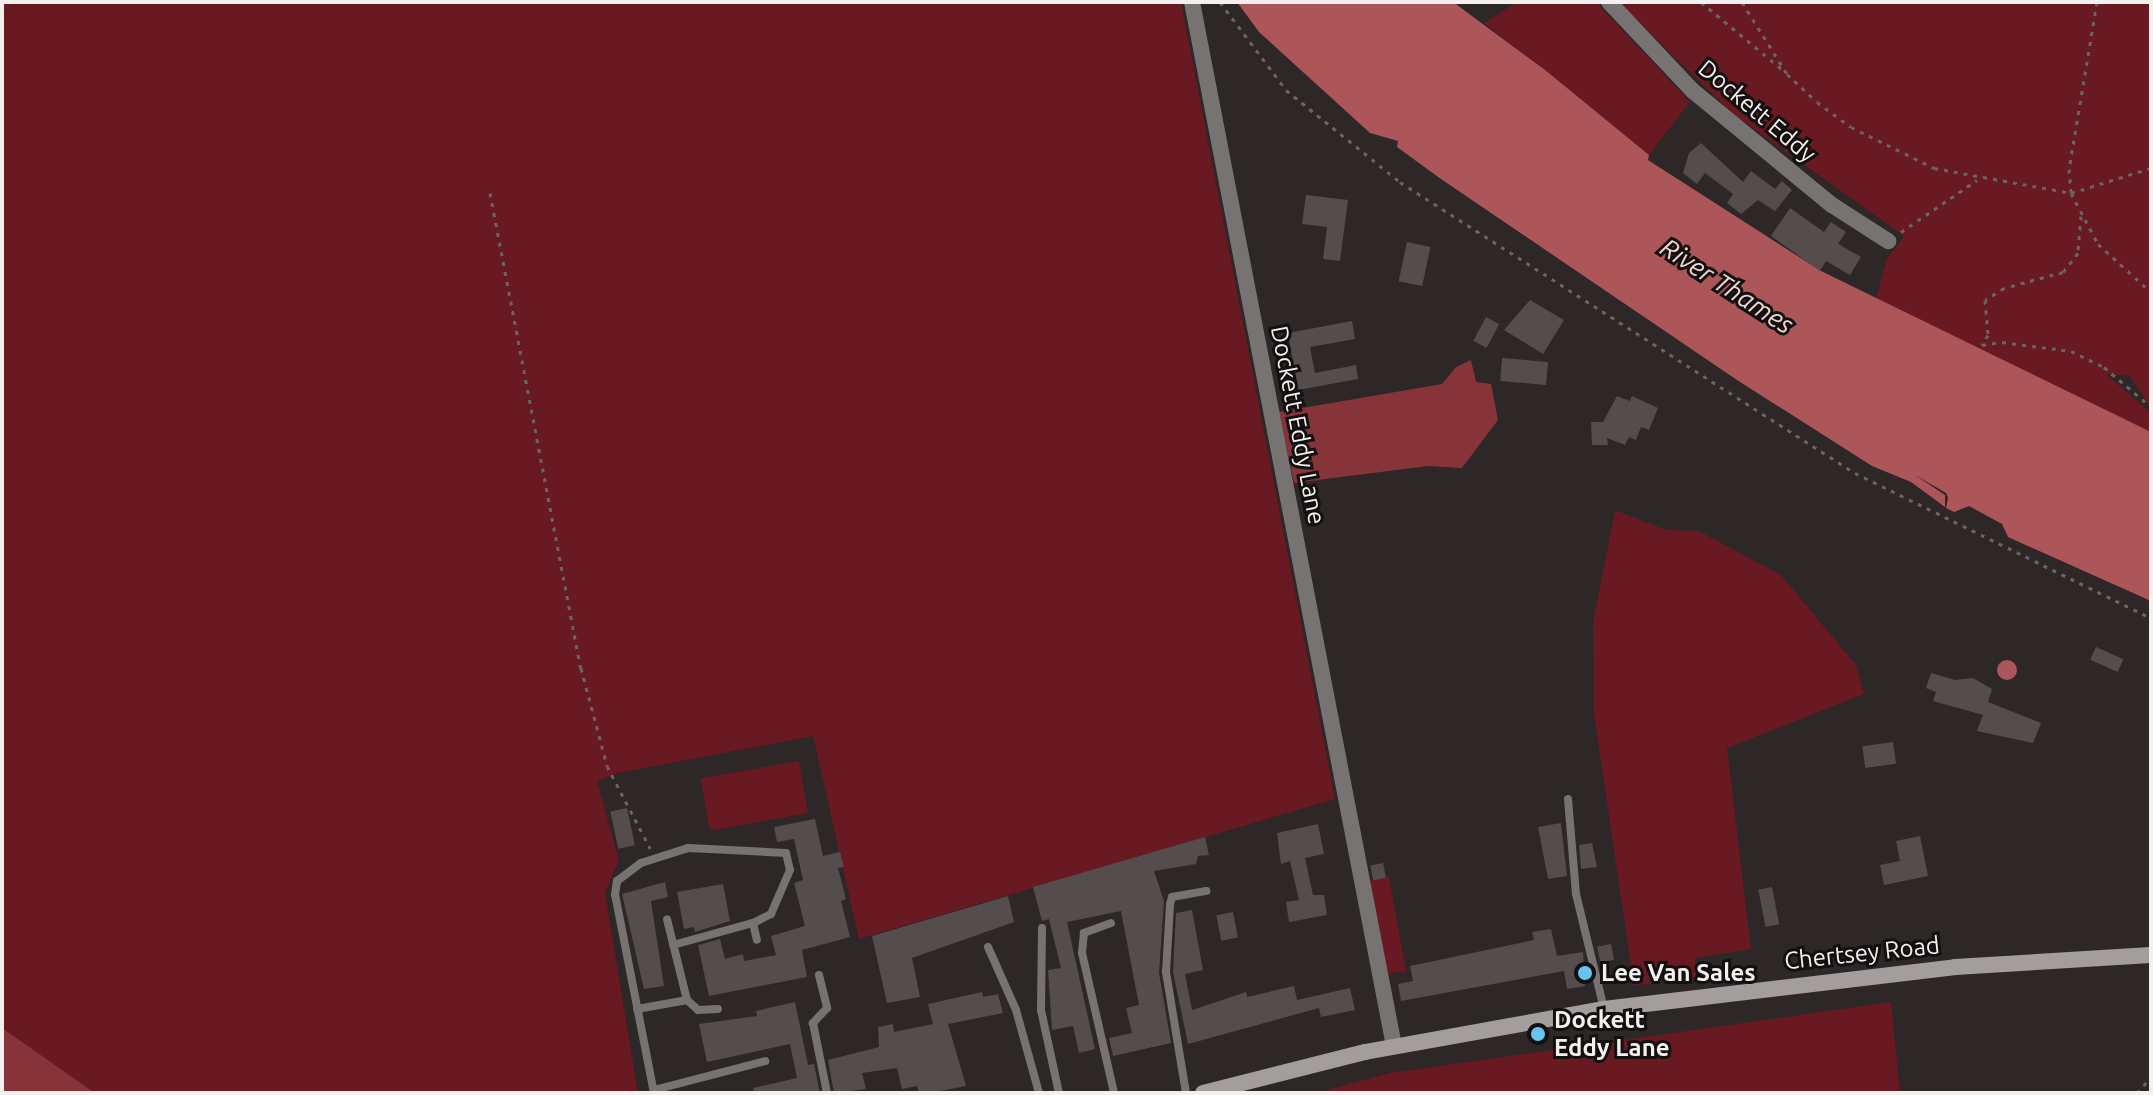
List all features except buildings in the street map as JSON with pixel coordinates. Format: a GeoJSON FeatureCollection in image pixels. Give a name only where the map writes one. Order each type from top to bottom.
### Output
{"type":"FeatureCollection","features":[{"type":"Feature","properties":{"kind":"main road","name":"Chertsey Road"},"geometry":{"type":"LineString","coordinates":[[1203,1093],[1394,1046],[1604,1009],[1955,967],[2151,955]]}},
{"type":"Feature","properties":{"kind":"street","name":"Dockett Eddy Lane"},"geometry":{"type":"LineString","coordinates":[[1192,2],[1394,1046]]}},
{"type":"Feature","properties":{"kind":"street","name":"Dockett Eddy"},"geometry":{"type":"LineString","coordinates":[[1609,2],[1693,91],[1832,205],[1888,241]]}},
{"type":"Feature","properties":{"kind":"lane"},"geometry":{"type":"LineString","coordinates":[[1568,799],[1576,894],[1604,1009]]}},
{"type":"Feature","properties":{"kind":"lane"},"geometry":{"type":"LineString","coordinates":[[673,945],[753,923],[771,914],[790,870],[786,853],[688,848],[655,858],[617,881],[615,895],[654,1092],[765,1061]]}},
{"type":"Feature","properties":{"kind":"lane"},"geometry":{"type":"LineString","coordinates":[[1186,1093],[1166,972],[1170,904],[1172,897],[1206,891]]}},
{"type":"Feature","properties":{"kind":"lane"},"geometry":{"type":"LineString","coordinates":[[667,919],[687,1000],[698,1010],[718,1009]]}},
{"type":"Feature","properties":{"kind":"lane"},"geometry":{"type":"LineString","coordinates":[[753,923],[757,940]]}},
{"type":"Feature","properties":{"kind":"lane"},"geometry":{"type":"LineString","coordinates":[[1111,923],[1084,933],[1082,953],[1114,1093]]}},
{"type":"Feature","properties":{"kind":"lane"},"geometry":{"type":"LineString","coordinates":[[1042,928],[1041,1010],[1059,1093]]}},
{"type":"Feature","properties":{"kind":"lane"},"geometry":{"type":"LineString","coordinates":[[988,947],[1016,1010],[1039,1093]]}},
{"type":"Feature","properties":{"kind":"lane"},"geometry":{"type":"LineString","coordinates":[[819,975],[827,1008],[813,1023],[827,1093]]}},
{"type":"Feature","properties":{"kind":"lane"},"geometry":{"type":"LineString","coordinates":[[637,1009],[687,1000]]}},
{"type":"Feature","properties":{"kind":"path"},"geometry":{"type":"LineString","coordinates":[[1220,2],[1286,90],[1400,182],[1855,473],[2151,618]]}},
{"type":"Feature","properties":{"kind":"path"},"geometry":{"type":"LineString","coordinates":[[1701,2],[1851,127],[1934,168],[1978,179],[2071,193],[2151,168]]}},
{"type":"Feature","properties":{"kind":"path"},"geometry":{"type":"LineString","coordinates":[[1742,2],[1787,74]]}},
{"type":"Feature","properties":{"kind":"path"},"geometry":{"type":"LineString","coordinates":[[2097,2],[2069,169],[2071,193],[2098,244],[2151,292]]}},
{"type":"Feature","properties":{"kind":"path"},"geometry":{"type":"LineString","coordinates":[[1888,241],[1978,179]]}},
{"type":"Feature","properties":{"kind":"path"},"geometry":{"type":"LineString","coordinates":[[490,193],[581,668],[607,766],[655,858]]}},
{"type":"Feature","properties":{"kind":"path"},"geometry":{"type":"LineString","coordinates":[[2081,216],[2078,253],[2063,272],[2036,284],[2004,288],[1985,300],[1988,335],[1982,345],[2002,342],[2071,351],[2104,367],[2151,407]]}},
{"type":"Feature","properties":{"kind":"path"},"geometry":{"type":"LineString","coordinates":[[2137,1093],[2151,1077]]}},
{"type":"Feature","properties":{"kind":"shaded area"},"geometry":{"type":"Polygon","coordinates":[[[2,2],[1181,2],[1335,799],[859,939],[813,736],[618,773],[597,781],[619,860],[605,893],[638,1093],[95,1093],[2,1028],[2,2]]]}},
{"type":"Feature","properties":{"kind":"shaded area"},"geometry":{"type":"Polygon","coordinates":[[[1517,2],[1596,2],[1690,102],[1649,155],[1484,23],[1517,2]]]}},
{"type":"Feature","properties":{"kind":"shaded area"},"geometry":{"type":"Polygon","coordinates":[[[1618,2],[2151,2],[2151,409],[2130,376],[2106,374],[2151,413],[2151,438],[1876,298],[1887,259],[1904,236],[1733,114],[1618,2]]]}},
{"type":"Feature","properties":{"kind":"shaded area"},"geometry":{"type":"Polygon","coordinates":[[[1471,360],[1476,382],[1491,384],[1498,420],[1462,468],[1428,466],[1294,483],[1279,412],[1442,384],[1456,367],[1471,360]]]}},
{"type":"Feature","properties":{"kind":"shaded area"},"geometry":{"type":"Polygon","coordinates":[[[1615,510],[1666,530],[1699,531],[1781,575],[1856,665],[1864,694],[1727,748],[1751,949],[1695,958],[1697,977],[1634,986],[1594,714],[1593,622],[1615,510]]]}},
{"type":"Feature","properties":{"kind":"shaded area"},"geometry":{"type":"Polygon","coordinates":[[[799,761],[808,813],[710,831],[701,778],[799,761]]]}},
{"type":"Feature","properties":{"kind":"shaded area"},"geometry":{"type":"Polygon","coordinates":[[[1389,877],[1406,971],[1387,974],[1367,881],[1389,877]]]}},
{"type":"Feature","properties":{"kind":"shaded area"},"geometry":{"type":"Polygon","coordinates":[[[1891,1002],[1900,1093],[1316,1093],[1390,1073],[1891,1002]]]}},
{"type":"Feature","properties":{"kind":"shaded area"},"geometry":{"type":"Polygon","coordinates":[[[2,1028],[95,1093],[2,1093],[2,1028]]]}},
{"type":"Feature","properties":{"kind":"water","name":"River Thames"},"geometry":{"type":"Polygon","coordinates":[[[1237,2],[1453,2],[1545,70],[1649,155],[1648,160],[1821,271],[2151,432],[2151,601],[2008,537],[2002,524],[1969,506],[1954,512],[1946,508],[1946,493],[1915,475],[1945,495],[1945,507],[1911,482],[1872,466],[1737,380],[1441,179],[1397,147],[1398,141],[1370,133],[1259,32],[1237,2]]]}},
{"type":"Feature","properties":{"kind":"water"},"geometry":{"type":"Polygon","coordinates":[[[2007,660],[2014,663],[2017,670],[2014,677],[2007,680],[2000,677],[1997,670],[2000,663],[2007,660]]]}},
{"type":"Feature","properties":{"kind":"place","name":"Lee Van Sales"},"geometry":{"type":"Point","coordinates":[1585,973]}},
{"type":"Feature","properties":{"kind":"place","name":"Dockett Eddy Lane"},"geometry":{"type":"Point","coordinates":[1538,1034]}}]}
